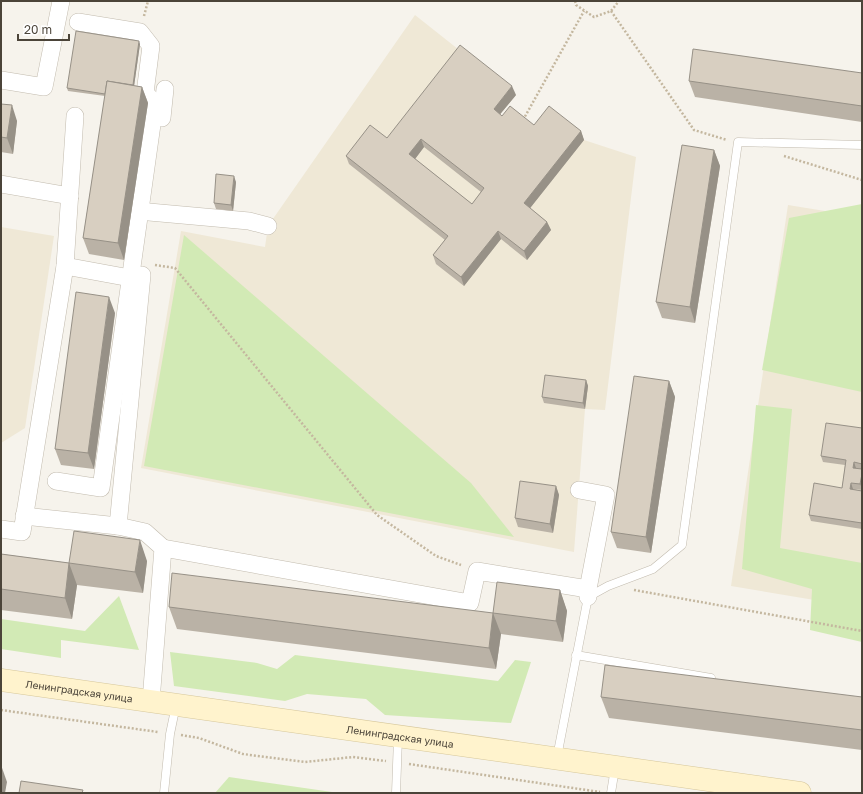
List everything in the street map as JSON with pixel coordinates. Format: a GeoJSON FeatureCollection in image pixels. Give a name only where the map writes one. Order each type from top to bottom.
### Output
{"type":"FeatureCollection","features":[{"type":"Feature","properties":{"kind":"main road","name":"Ленинградская улица"},"geometry":{"type":"LineString","coordinates":[[1,680],[800,793]]}},
{"type":"Feature","properties":{"kind":"street"},"geometry":{"type":"LineString","coordinates":[[1,80],[44,87],[61,1]]}},
{"type":"Feature","properties":{"kind":"street"},"geometry":{"type":"LineString","coordinates":[[78,22],[140,32],[151,46],[144,93],[156,103],[136,279],[118,526]]}},
{"type":"Feature","properties":{"kind":"street"},"geometry":{"type":"LineString","coordinates":[[56,481],[101,488],[136,279],[144,263],[165,89]]}},
{"type":"Feature","properties":{"kind":"street"},"geometry":{"type":"LineString","coordinates":[[1,529],[22,532],[64,266],[75,116]]}},
{"type":"Feature","properties":{"kind":"street"},"geometry":{"type":"LineString","coordinates":[[1,184],[70,196]]}},
{"type":"Feature","properties":{"kind":"street"},"geometry":{"type":"LineString","coordinates":[[149,212],[249,221],[268,226]]}},
{"type":"Feature","properties":{"kind":"street"},"geometry":{"type":"LineString","coordinates":[[64,266],[136,279]]}},
{"type":"Feature","properties":{"kind":"street"},"geometry":{"type":"LineString","coordinates":[[24,516],[118,526],[145,532],[163,548],[470,603],[477,571],[588,593],[606,495],[578,490]]}},
{"type":"Feature","properties":{"kind":"street"},"geometry":{"type":"LineString","coordinates":[[151,701],[163,548]]}},
{"type":"Feature","properties":{"kind":"lane"},"geometry":{"type":"LineString","coordinates":[[557,758],[588,593],[653,569],[682,545],[738,142],[862,145]]}},
{"type":"Feature","properties":{"kind":"lane"},"geometry":{"type":"LineString","coordinates":[[576,655],[723,680]]}},
{"type":"Feature","properties":{"kind":"lane"},"geometry":{"type":"LineString","coordinates":[[164,793],[170,734],[176,704]]}},
{"type":"Feature","properties":{"kind":"lane"},"geometry":{"type":"LineString","coordinates":[[396,793],[398,736]]}},
{"type":"Feature","properties":{"kind":"lane"},"geometry":{"type":"LineString","coordinates":[[611,793],[615,767]]}},
{"type":"Feature","properties":{"kind":"path"},"geometry":{"type":"LineString","coordinates":[[575,1],[576,5],[594,17],[611,11],[619,1]]}},
{"type":"Feature","properties":{"kind":"path"},"geometry":{"type":"LineString","coordinates":[[522,122],[584,11]]}},
{"type":"Feature","properties":{"kind":"path"},"geometry":{"type":"LineString","coordinates":[[611,11],[694,130],[738,142]]}},
{"type":"Feature","properties":{"kind":"path"},"geometry":{"type":"LineString","coordinates":[[782,156],[862,180]]}},
{"type":"Feature","properties":{"kind":"path"},"geometry":{"type":"LineString","coordinates":[[144,263],[175,268],[377,514],[436,556],[477,571]]}},
{"type":"Feature","properties":{"kind":"path"},"geometry":{"type":"LineString","coordinates":[[608,586],[686,598],[862,631]]}},
{"type":"Feature","properties":{"kind":"path"},"geometry":{"type":"LineString","coordinates":[[1,710],[199,738],[243,754],[306,762],[353,757],[397,762],[600,792]]}},
{"type":"Feature","properties":{"kind":"shaded area"},"geometry":{"type":"Polygon","coordinates":[[[415,15],[516,95],[497,118],[537,134],[552,114],[584,140],[636,157],[605,410],[585,409],[574,552],[141,468],[181,231],[265,247],[268,226],[415,15]]]}},
{"type":"Feature","properties":{"kind":"shaded area"},"geometry":{"type":"Polygon","coordinates":[[[788,205],[862,217],[862,608],[731,586],[788,205]]]}},
{"type":"Feature","properties":{"kind":"shaded area"},"geometry":{"type":"Polygon","coordinates":[[[1,227],[54,236],[25,428],[1,443],[1,227]]]}},
{"type":"Feature","properties":{"kind":"green space"},"geometry":{"type":"Polygon","coordinates":[[[862,204],[862,392],[762,370],[789,218],[862,204]]]}},
{"type":"Feature","properties":{"kind":"green space"},"geometry":{"type":"Polygon","coordinates":[[[184,235],[471,483],[514,537],[144,466],[184,235]]]}},
{"type":"Feature","properties":{"kind":"green space"},"geometry":{"type":"Polygon","coordinates":[[[756,405],[792,409],[780,548],[862,563],[862,642],[810,630],[812,589],[742,569],[756,405]]]}},
{"type":"Feature","properties":{"kind":"green space"},"geometry":{"type":"Polygon","coordinates":[[[119,596],[139,650],[61,640],[61,658],[1,649],[1,619],[85,631],[119,596]]]}},
{"type":"Feature","properties":{"kind":"green space"},"geometry":{"type":"Polygon","coordinates":[[[170,652],[257,663],[277,669],[295,655],[498,681],[515,660],[531,662],[511,723],[385,715],[366,699],[307,694],[285,701],[174,686],[170,652]]]}},
{"type":"Feature","properties":{"kind":"green space"},"geometry":{"type":"Polygon","coordinates":[[[229,777],[339,793],[215,793],[229,777]]]}},
{"type":"Feature","properties":{"kind":"building"},"geometry":{"type":"Polygon","coordinates":[[[76,31],[139,41],[133,85],[107,81],[105,94],[67,88],[76,31]]]}},
{"type":"Feature","properties":{"kind":"building"},"geometry":{"type":"Polygon","coordinates":[[[460,45],[512,86],[494,109],[502,116],[510,106],[534,125],[549,106],[581,131],[524,203],[547,222],[524,251],[498,231],[461,277],[433,255],[448,236],[346,156],[370,125],[387,138],[460,45]],[[421,139],[409,154],[472,204],[484,188],[421,139]]]}},
{"type":"Feature","properties":{"kind":"building"},"geometry":{"type":"Polygon","coordinates":[[[693,49],[862,73],[862,106],[689,81],[693,49]]]}},
{"type":"Feature","properties":{"kind":"building"},"geometry":{"type":"Polygon","coordinates":[[[107,81],[142,87],[118,243],[83,238],[107,81]]]}},
{"type":"Feature","properties":{"kind":"building"},"geometry":{"type":"Polygon","coordinates":[[[1,104],[12,105],[7,138],[1,137],[1,104]]]}},
{"type":"Feature","properties":{"kind":"building"},"geometry":{"type":"Polygon","coordinates":[[[682,145],[714,150],[690,307],[656,302],[682,145]]]}},
{"type":"Feature","properties":{"kind":"building"},"geometry":{"type":"Polygon","coordinates":[[[216,174],[234,176],[231,205],[214,203],[216,174]]]}},
{"type":"Feature","properties":{"kind":"building"},"geometry":{"type":"Polygon","coordinates":[[[76,292],[109,297],[88,453],[55,449],[76,292]]]}},
{"type":"Feature","properties":{"kind":"building"},"geometry":{"type":"Polygon","coordinates":[[[545,375],[586,380],[583,403],[542,397],[545,375]]]}},
{"type":"Feature","properties":{"kind":"building"},"geometry":{"type":"Polygon","coordinates":[[[634,376],[669,381],[646,537],[611,532],[634,376]]]}},
{"type":"Feature","properties":{"kind":"building"},"geometry":{"type":"Polygon","coordinates":[[[826,423],[862,428],[862,464],[854,462],[853,468],[862,469],[862,474],[860,484],[851,483],[850,489],[862,491],[862,523],[809,515],[814,483],[842,488],[846,460],[821,456],[826,423]]]}},
{"type":"Feature","properties":{"kind":"building"},"geometry":{"type":"Polygon","coordinates":[[[520,481],[556,486],[550,524],[515,518],[520,481]]]}},
{"type":"Feature","properties":{"kind":"building"},"geometry":{"type":"Polygon","coordinates":[[[74,531],[140,540],[135,572],[69,563],[74,531]]]}},
{"type":"Feature","properties":{"kind":"building"},"geometry":{"type":"Polygon","coordinates":[[[1,554],[69,563],[65,598],[1,589],[1,554]]]}},
{"type":"Feature","properties":{"kind":"building"},"geometry":{"type":"Polygon","coordinates":[[[172,573],[493,613],[489,648],[169,607],[172,573]]]}},
{"type":"Feature","properties":{"kind":"building"},"geometry":{"type":"Polygon","coordinates":[[[497,582],[560,590],[556,621],[493,613],[497,582]]]}},
{"type":"Feature","properties":{"kind":"building"},"geometry":{"type":"Polygon","coordinates":[[[605,665],[862,697],[862,730],[601,697],[605,665]]]}},
{"type":"Feature","properties":{"kind":"building"},"geometry":{"type":"Polygon","coordinates":[[[21,781],[83,790],[82,793],[19,793],[21,781]]]}}]}
